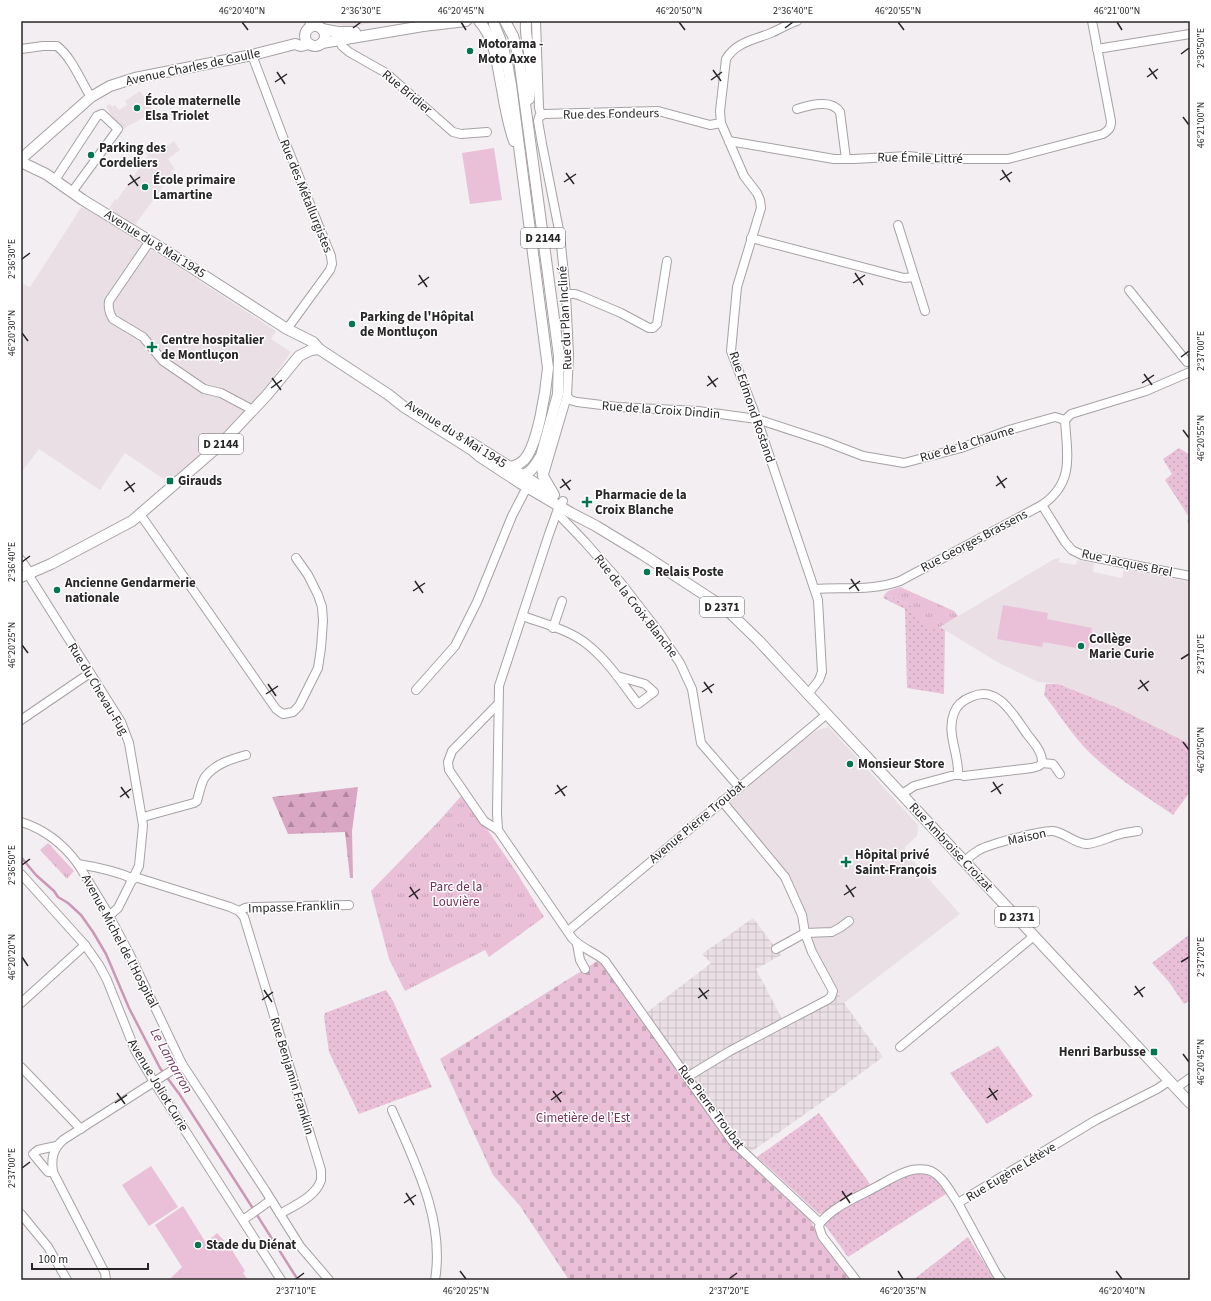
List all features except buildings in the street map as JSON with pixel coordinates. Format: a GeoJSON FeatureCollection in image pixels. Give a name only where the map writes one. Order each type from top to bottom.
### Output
{"type":"FeatureCollection","features":[{"type":"Feature","properties":{"kind":"main road"},"geometry":{"type":"LineString","coordinates":[[312,27],[306,39],[309,44],[317,46],[339,36],[436,21]]}},
{"type":"Feature","properties":{"kind":"main road"},"geometry":{"type":"LineString","coordinates":[[422,23],[466,21]]}},
{"type":"Feature","properties":{"kind":"main road","name":"D 2144"},"geometry":{"type":"LineString","coordinates":[[505,21],[512,36],[519,59],[559,356],[558,394],[541,456],[528,479]]}},
{"type":"Feature","properties":{"kind":"main road"},"geometry":{"type":"LineString","coordinates":[[521,21],[525,32],[529,53],[531,82],[527,115]]}},
{"type":"Feature","properties":{"kind":"main road"},"geometry":{"type":"LineString","coordinates":[[525,32],[526,21]]}},
{"type":"Feature","properties":{"kind":"main road","name":"D 2144"},"geometry":{"type":"LineString","coordinates":[[486,23],[501,39],[507,61],[548,368],[545,398],[532,445],[528,479]]}},
{"type":"Feature","properties":{"kind":"main road"},"geometry":{"type":"LineString","coordinates":[[312,27],[339,36]]}},
{"type":"Feature","properties":{"kind":"main road"},"geometry":{"type":"LineString","coordinates":[[312,27],[325,34],[322,43]]}},
{"type":"Feature","properties":{"kind":"main road","name":"Avenue Charles de Gaulle"},"geometry":{"type":"LineString","coordinates":[[21,161],[91,97],[110,86],[135,78],[252,55],[295,44],[312,27]]}},
{"type":"Feature","properties":{"kind":"main road","name":"Avenue Charles de Gaulle"},"geometry":{"type":"LineString","coordinates":[[295,44],[301,46],[309,44]]}},
{"type":"Feature","properties":{"kind":"main road","name":"Avenue du 8 Mai 1945"},"geometry":{"type":"LineString","coordinates":[[21,161],[46,174],[287,329],[389,395],[404,407],[479,456],[528,479]]}},
{"type":"Feature","properties":{"kind":"main road","name":"Avenue du 8 Mai 1945"},"geometry":{"type":"LineString","coordinates":[[287,329],[298,338],[314,347]]}},
{"type":"Feature","properties":{"kind":"main road"},"geometry":{"type":"LineString","coordinates":[[298,338],[299,356]]}},
{"type":"Feature","properties":{"kind":"main road","name":"D 2144"},"geometry":{"type":"LineString","coordinates":[[25,575],[50,564],[132,521],[220,445],[267,395],[299,356],[314,347]]}},
{"type":"Feature","properties":{"kind":"main road","name":"Avenue du 8 Mai 1945"},"geometry":{"type":"LineString","coordinates":[[389,395],[407,402],[510,467],[528,479],[562,506],[642,554],[725,608],[759,641],[827,714]]}},
{"type":"Feature","properties":{"kind":"main road","name":"D 2144"},"geometry":{"type":"LineString","coordinates":[[510,467],[517,465],[524,460],[532,445]]}},
{"type":"Feature","properties":{"kind":"main road"},"geometry":{"type":"LineString","coordinates":[[541,456],[543,476],[562,506]]}},
{"type":"Feature","properties":{"kind":"main road","name":"Rue Ambroise Croizat"},"geometry":{"type":"LineString","coordinates":[[827,714],[1190,1103]]}},
{"type":"Feature","properties":{"kind":"street","name":"Rue du Plan Incliné"},"geometry":{"type":"LineString","coordinates":[[536,21],[542,113],[538,121],[560,235],[566,294],[569,354],[567,396],[543,476]]}},
{"type":"Feature","properties":{"kind":"street"},"geometry":{"type":"LineString","coordinates":[[721,123],[720,111],[726,59],[729,53],[744,42],[797,21]]}},
{"type":"Feature","properties":{"kind":"street"},"geometry":{"type":"LineString","coordinates":[[1092,21],[1097,49],[1190,34]]}},
{"type":"Feature","properties":{"kind":"street","name":"Rue Bridier"},"geometry":{"type":"LineString","coordinates":[[339,36],[342,46],[349,52],[393,78],[453,132],[461,134],[487,132]]}},
{"type":"Feature","properties":{"kind":"street"},"geometry":{"type":"LineString","coordinates":[[21,49],[57,46],[67,56],[91,97]]}},
{"type":"Feature","properties":{"kind":"street","name":"Rue Émile Littré"},"geometry":{"type":"LineString","coordinates":[[729,141],[834,159],[908,156],[936,159],[1008,159],[1103,134],[1108,131],[1111,121],[1097,49]]}},
{"type":"Feature","properties":{"kind":"street","name":"Rue des Métallurgistes"},"geometry":{"type":"LineString","coordinates":[[252,55],[331,256],[332,264],[330,270],[287,329]]}},
{"type":"Feature","properties":{"kind":"street"},"geometry":{"type":"LineString","coordinates":[[797,109],[806,106],[828,104],[837,108],[840,112],[846,159]]}},
{"type":"Feature","properties":{"kind":"street","name":"Rue des Fondeurs"},"geometry":{"type":"LineString","coordinates":[[542,113],[658,111],[710,125],[721,123]]}},
{"type":"Feature","properties":{"kind":"street"},"geometry":{"type":"LineString","coordinates":[[55,180],[97,116],[102,114],[118,129],[72,192]]}},
{"type":"Feature","properties":{"kind":"street","name":"Rue Edmond Rostand"},"geometry":{"type":"LineString","coordinates":[[721,123],[744,176],[757,193],[760,200],[759,215],[737,287],[731,351],[757,419],[818,600],[822,672],[819,680],[808,694]]}},
{"type":"Feature","properties":{"kind":"street"},"geometry":{"type":"LineString","coordinates":[[898,225],[924,311]]}},
{"type":"Feature","properties":{"kind":"street"},"geometry":{"type":"LineString","coordinates":[[751,238],[904,278],[914,277]]}},
{"type":"Feature","properties":{"kind":"street"},"geometry":{"type":"LineString","coordinates":[[150,241],[109,301],[108,308],[113,319],[143,337],[163,361],[204,389],[221,393],[253,410]]}},
{"type":"Feature","properties":{"kind":"street"},"geometry":{"type":"LineString","coordinates":[[566,294],[581,296],[622,313],[652,328],[657,324],[667,261]]}},
{"type":"Feature","properties":{"kind":"street"},"geometry":{"type":"LineString","coordinates":[[1130,290],[1189,361],[1172,379]]}},
{"type":"Feature","properties":{"kind":"street"},"geometry":{"type":"LineString","coordinates":[[1065,420],[1071,414],[1146,391],[1190,372]]}},
{"type":"Feature","properties":{"kind":"street","name":"Rue de la Croix Dindin"},"geometry":{"type":"LineString","coordinates":[[567,396],[570,400],[577,402],[604,406],[698,411],[757,419]]}},
{"type":"Feature","properties":{"kind":"street","name":"Rue de la Chaume"},"geometry":{"type":"LineString","coordinates":[[757,419],[824,441],[863,456],[904,463],[961,448],[1009,430],[1055,417],[1065,420]]}},
{"type":"Feature","properties":{"kind":"street","name":"Rue Georges Brassens"},"geometry":{"type":"LineString","coordinates":[[815,589],[877,587],[900,581],[1042,505],[1060,488],[1065,476],[1067,457],[1065,420]]}},
{"type":"Feature","properties":{"kind":"street"},"geometry":{"type":"LineString","coordinates":[[416,690],[455,646],[477,602],[528,479]]}},
{"type":"Feature","properties":{"kind":"street","name":"Rue Jacques Brel"},"geometry":{"type":"LineString","coordinates":[[1042,505],[1064,542],[1072,550],[1082,555],[1190,576]]}},
{"type":"Feature","properties":{"kind":"street"},"geometry":{"type":"LineString","coordinates":[[498,830],[496,813],[498,704],[500,686],[549,534],[562,506]]}},
{"type":"Feature","properties":{"kind":"street","name":"Rue de la Croix Blanche"},"geometry":{"type":"LineString","coordinates":[[562,506],[585,542],[621,583],[659,632],[680,664],[692,689],[701,743],[739,787]]}},
{"type":"Feature","properties":{"kind":"street"},"geometry":{"type":"LineString","coordinates":[[140,514],[271,703],[283,714],[293,712],[299,706],[318,668],[322,648],[322,607],[308,575],[296,558]]}},
{"type":"Feature","properties":{"kind":"street","name":"Rue du Chevau-Fug"},"geometry":{"type":"LineString","coordinates":[[21,560],[25,575],[31,579],[121,722],[129,743],[143,817],[139,866],[118,908],[109,916]]}},
{"type":"Feature","properties":{"kind":"street"},"geometry":{"type":"LineString","coordinates":[[553,628],[562,601]]}},
{"type":"Feature","properties":{"kind":"street"},"geometry":{"type":"LineString","coordinates":[[522,616],[571,634],[587,644],[602,658],[617,676]]}},
{"type":"Feature","properties":{"kind":"street"},"geometry":{"type":"LineString","coordinates":[[21,720],[90,673]]}},
{"type":"Feature","properties":{"kind":"street"},"geometry":{"type":"LineString","coordinates":[[958,774],[958,765],[951,733],[953,714],[958,705],[975,695],[985,694],[996,696],[1005,703],[1038,749],[1042,758],[1042,763]]}},
{"type":"Feature","properties":{"kind":"street"},"geometry":{"type":"LineString","coordinates":[[498,704],[452,751],[448,762],[449,770],[484,820],[498,830]]}},
{"type":"Feature","properties":{"kind":"street","name":"Avenue Pierre Troubat"},"geometry":{"type":"LineString","coordinates":[[568,931],[827,714]]}},
{"type":"Feature","properties":{"kind":"street"},"geometry":{"type":"LineString","coordinates":[[143,817],[194,803],[197,801],[204,778],[211,771],[231,759],[246,755]]}},
{"type":"Feature","properties":{"kind":"street"},"geometry":{"type":"LineString","coordinates":[[902,794],[914,786],[958,774],[964,776],[1032,768],[1039,766],[1042,763],[1053,764],[1060,774]]}},
{"type":"Feature","properties":{"kind":"street"},"geometry":{"type":"LineString","coordinates":[[687,1077],[730,1051],[831,997],[833,991],[812,952],[805,933],[802,916],[785,877],[722,801]]}},
{"type":"Feature","properties":{"kind":"street","name":"Avenue Michel de l'Hospital"},"geometry":{"type":"LineString","coordinates":[[21,822],[42,831],[69,852],[78,864],[109,916],[149,994],[182,1064],[300,1246],[329,1280]]}},
{"type":"Feature","properties":{"kind":"street","name":"Rue Pierre Troubat"},"geometry":{"type":"LineString","coordinates":[[498,830],[577,944],[605,961],[734,1142],[820,1223],[819,1227],[822,1236],[856,1280]]}},
{"type":"Feature","properties":{"kind":"street","name":"Maison"},"geometry":{"type":"LineString","coordinates":[[964,861],[979,850],[992,845],[1045,832],[1054,831],[1080,844],[1088,844],[1100,842],[1118,834],[1138,831]]}},
{"type":"Feature","properties":{"kind":"street"},"geometry":{"type":"LineString","coordinates":[[78,864],[122,874],[239,911]]}},
{"type":"Feature","properties":{"kind":"street","name":"Avenue Joliot Curie"},"geometry":{"type":"LineString","coordinates":[[21,874],[85,945],[99,965],[107,980],[135,1050],[154,1082],[246,1217],[281,1280]]}},
{"type":"Feature","properties":{"kind":"street","name":"Impasse Franklin"},"geometry":{"type":"LineString","coordinates":[[239,911],[251,907],[349,905]]}},
{"type":"Feature","properties":{"kind":"street","name":"Rue Benjamin Franklin"},"geometry":{"type":"LineString","coordinates":[[239,911],[244,917],[321,1170],[321,1179],[316,1189],[307,1198],[280,1214]]}},
{"type":"Feature","properties":{"kind":"street"},"geometry":{"type":"LineString","coordinates":[[776,949],[805,933],[832,932],[842,927],[849,921]]}},
{"type":"Feature","properties":{"kind":"street"},"geometry":{"type":"LineString","coordinates":[[900,1047],[1034,936]]}},
{"type":"Feature","properties":{"kind":"street"},"geometry":{"type":"LineString","coordinates":[[577,944],[580,960],[585,968]]}},
{"type":"Feature","properties":{"kind":"street"},"geometry":{"type":"LineString","coordinates":[[21,1003],[85,945]]}},
{"type":"Feature","properties":{"kind":"street"},"geometry":{"type":"LineString","coordinates":[[106,1280],[105,1273],[53,1172],[52,1155],[56,1146],[63,1140],[182,1064]]}},
{"type":"Feature","properties":{"kind":"street"},"geometry":{"type":"LineString","coordinates":[[21,1067],[81,1129]]}},
{"type":"Feature","properties":{"kind":"street","name":"Rue Eugène Létève"},"geometry":{"type":"LineString","coordinates":[[820,1223],[825,1217],[840,1207],[898,1175],[913,1170],[926,1169],[934,1172],[944,1182],[958,1203],[1096,1120],[1157,1089],[1190,1078]]}},
{"type":"Feature","properties":{"kind":"street"},"geometry":{"type":"LineString","coordinates":[[392,1110],[421,1176],[434,1225],[438,1245],[438,1265],[435,1280]]}},
{"type":"Feature","properties":{"kind":"street"},"geometry":{"type":"LineString","coordinates":[[53,1172],[48,1172],[33,1154],[38,1150],[56,1146]]}},
{"type":"Feature","properties":{"kind":"street"},"geometry":{"type":"LineString","coordinates":[[246,1217],[271,1200]]}},
{"type":"Feature","properties":{"kind":"street"},"geometry":{"type":"LineString","coordinates":[[958,1203],[996,1273],[1002,1280]]}},
{"type":"Feature","properties":{"kind":"street"},"geometry":{"type":"LineString","coordinates":[[21,1214],[48,1247],[67,1280]]}},
{"type":"Feature","properties":{"kind":"shaded area"},"geometry":{"type":"Polygon","coordinates":[[[323,21],[384,21],[349,27],[323,21]]]}},
{"type":"Feature","properties":{"kind":"shaded area","name":"École maternelle Elsa Triolet"},"geometry":{"type":"Polygon","coordinates":[[[140,91],[154,112],[123,129],[115,121],[106,106],[110,104],[112,107],[115,105],[119,110],[127,105],[125,101],[140,91]]]}},
{"type":"Feature","properties":{"kind":"shaded area","name":"École primaire Lamartine"},"geometry":{"type":"Polygon","coordinates":[[[174,141],[180,150],[168,159],[175,169],[171,171],[173,173],[135,225],[109,209],[148,156],[144,152],[149,146],[158,153],[174,141]]]}},
{"type":"Feature","properties":{"kind":"shaded area","name":"Centre hospitalier de Montluçon"},"geometry":{"type":"Polygon","coordinates":[[[82,206],[151,249],[276,331],[271,339],[291,352],[266,388],[214,443],[168,482],[125,453],[100,490],[39,449],[21,473],[21,283],[30,287],[82,206]]]}},
{"type":"Feature","properties":{"kind":"shaded area","name":"Collège Marie Curie"},"geometry":{"type":"Polygon","coordinates":[[[1060,558],[1059,562],[1076,565],[1077,560],[1094,563],[1093,572],[1122,578],[1124,569],[1190,582],[1190,744],[1116,707],[1058,684],[1038,682],[997,662],[940,627],[1054,559],[1060,558]]]}},
{"type":"Feature","properties":{"kind":"shaded area","name":"Hôpital privé Saint-François"},"geometry":{"type":"Polygon","coordinates":[[[829,727],[918,825],[917,836],[905,847],[905,852],[960,914],[844,1003],[822,965],[787,873],[728,803],[778,759],[817,730],[829,727]]]}},
{"type":"Feature","properties":{"kind":"shaded area"},"geometry":{"type":"Polygon","coordinates":[[[753,918],[781,955],[756,969],[782,1019],[837,991],[883,1057],[751,1152],[734,1137],[646,1013],[711,963],[702,954],[753,918]]]}},
{"type":"Feature","properties":{"kind":"green space"},"geometry":{"type":"Polygon","coordinates":[[[494,148],[502,200],[470,204],[462,153],[494,148]]]}},
{"type":"Feature","properties":{"kind":"green space"},"geometry":{"type":"Polygon","coordinates":[[[1179,448],[1190,455],[1190,525],[1187,521],[1189,517],[1165,480],[1172,474],[1163,459],[1179,448]]]}},
{"type":"Feature","properties":{"kind":"green space"},"geometry":{"type":"Polygon","coordinates":[[[900,587],[954,611],[958,616],[935,630],[916,620],[910,605],[885,594],[888,591],[900,587]]]}},
{"type":"Feature","properties":{"kind":"green space"},"geometry":{"type":"Polygon","coordinates":[[[885,594],[910,605],[935,629],[940,627],[945,630],[944,694],[907,688],[905,609],[883,598],[885,594]]]}},
{"type":"Feature","properties":{"kind":"green space"},"geometry":{"type":"Polygon","coordinates":[[[1003,605],[1048,613],[1047,619],[1092,628],[1088,650],[1043,642],[1042,647],[997,639],[1003,605]]]}},
{"type":"Feature","properties":{"kind":"green space"},"geometry":{"type":"Polygon","coordinates":[[[1046,684],[1058,684],[1116,707],[1190,744],[1190,792],[1173,815],[1116,776],[1085,748],[1044,695],[1046,684]]]}},
{"type":"Feature","properties":{"kind":"green space"},"geometry":{"type":"Polygon","coordinates":[[[358,787],[352,831],[353,878],[350,878],[345,832],[288,834],[272,797],[358,787]]]}},
{"type":"Feature","properties":{"kind":"green space","name":"Parc de la Louvière"},"geometry":{"type":"Polygon","coordinates":[[[463,794],[515,870],[544,917],[489,957],[485,950],[405,991],[389,959],[371,891],[463,794]]]}},
{"type":"Feature","properties":{"kind":"green space"},"geometry":{"type":"Polygon","coordinates":[[[48,843],[74,871],[67,879],[40,850],[48,843]]]}},
{"type":"Feature","properties":{"kind":"green space"},"geometry":{"type":"Polygon","coordinates":[[[1190,934],[1190,1000],[1184,1004],[1169,982],[1152,963],[1190,934]]]}},
{"type":"Feature","properties":{"kind":"green space","name":"Cimetière de l’Est"},"geometry":{"type":"Polygon","coordinates":[[[599,960],[731,1144],[809,1217],[816,1232],[851,1280],[569,1280],[520,1206],[493,1175],[440,1059],[599,960]]]}},
{"type":"Feature","properties":{"kind":"green space"},"geometry":{"type":"Polygon","coordinates":[[[386,990],[393,1001],[432,1087],[359,1114],[329,1052],[324,1017],[325,1013],[386,990]]]}},
{"type":"Feature","properties":{"kind":"green space"},"geometry":{"type":"Polygon","coordinates":[[[998,1046],[1033,1096],[987,1124],[950,1073],[998,1046]]]}},
{"type":"Feature","properties":{"kind":"green space"},"geometry":{"type":"Polygon","coordinates":[[[819,1113],[870,1184],[819,1214],[757,1157],[819,1113]]]}},
{"type":"Feature","properties":{"kind":"green space"},"geometry":{"type":"Polygon","coordinates":[[[151,1166],[178,1207],[149,1226],[122,1185],[151,1166]]]}},
{"type":"Feature","properties":{"kind":"green space"},"geometry":{"type":"Polygon","coordinates":[[[920,1173],[933,1177],[946,1194],[848,1257],[825,1225],[830,1217],[874,1191],[905,1177],[920,1173]]]}},
{"type":"Feature","properties":{"kind":"green space","name":"Stade du Diénat"},"geometry":{"type":"Polygon","coordinates":[[[183,1206],[206,1243],[217,1233],[230,1247],[245,1271],[243,1273],[248,1280],[169,1280],[182,1267],[155,1225],[183,1206]]]}},
{"type":"Feature","properties":{"kind":"green space"},"geometry":{"type":"Polygon","coordinates":[[[968,1237],[995,1280],[913,1280],[968,1237]]]}},
{"type":"Feature","properties":{"kind":"waterway","name":"Le Lamarron"},"geometry":{"type":"LineString","coordinates":[[21,857],[36,875],[54,891],[58,897],[68,903],[81,915],[93,932],[106,954],[129,1008],[160,1068],[180,1095],[298,1280]]}},
{"type":"Feature","properties":{"kind":"place","name":"Motorama - Moto Axxe"},"geometry":{"type":"Point","coordinates":[470,51]}},
{"type":"Feature","properties":{"kind":"place","name":"École maternelle Elsa Triolet"},"geometry":{"type":"Point","coordinates":[137,108]}},
{"type":"Feature","properties":{"kind":"place","name":"Parking des Cordeliers"},"geometry":{"type":"Point","coordinates":[91,155]}},
{"type":"Feature","properties":{"kind":"place","name":"École primaire Lamartine"},"geometry":{"type":"Point","coordinates":[145,187]}},
{"type":"Feature","properties":{"kind":"place","name":"Parking de l'Hôpital de Montluçon"},"geometry":{"type":"Point","coordinates":[352,324]}},
{"type":"Feature","properties":{"kind":"place","name":"Centre hospitalier de Montluçon"},"geometry":{"type":"Point","coordinates":[152,347]}},
{"type":"Feature","properties":{"kind":"place","name":"Girauds"},"geometry":{"type":"Point","coordinates":[170,481]}},
{"type":"Feature","properties":{"kind":"place","name":"Pharmacie de la Croix Blanche"},"geometry":{"type":"Point","coordinates":[587,502]}},
{"type":"Feature","properties":{"kind":"place","name":"Relais Poste"},"geometry":{"type":"Point","coordinates":[647,572]}},
{"type":"Feature","properties":{"kind":"place","name":"Ancienne Gendarmerie nationale"},"geometry":{"type":"Point","coordinates":[57,590]}},
{"type":"Feature","properties":{"kind":"place","name":"Collège Marie Curie"},"geometry":{"type":"Point","coordinates":[1081,646]}},
{"type":"Feature","properties":{"kind":"place","name":"Monsieur Store"},"geometry":{"type":"Point","coordinates":[850,764]}},
{"type":"Feature","properties":{"kind":"place","name":"Hôpital privé Saint-François"},"geometry":{"type":"Point","coordinates":[846,862]}},
{"type":"Feature","properties":{"kind":"place","name":"Henri Barbusse"},"geometry":{"type":"Point","coordinates":[1154,1052]}},
{"type":"Feature","properties":{"kind":"place","name":"Stade du Diénat"},"geometry":{"type":"Point","coordinates":[198,1245]}}]}
